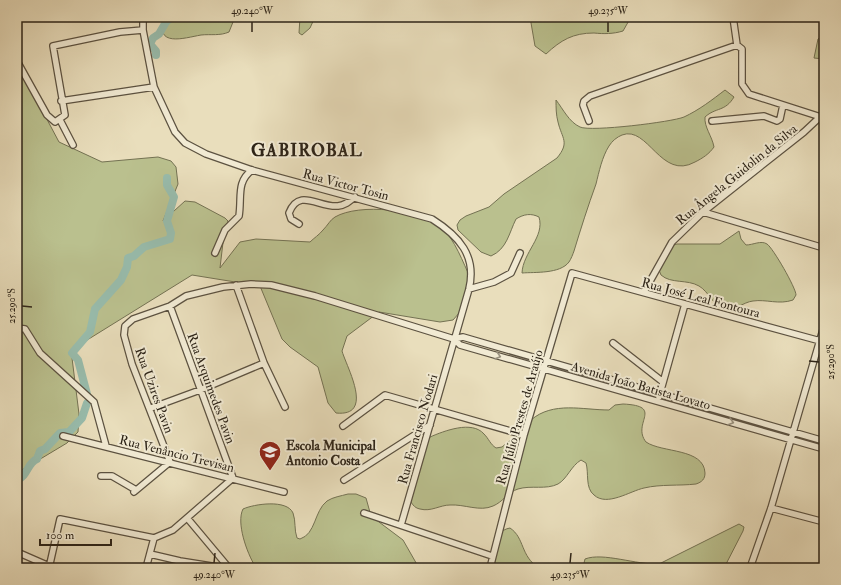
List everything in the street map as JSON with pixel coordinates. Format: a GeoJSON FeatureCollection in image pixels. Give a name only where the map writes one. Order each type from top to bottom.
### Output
{"type":"FeatureCollection","features":[{"type":"Feature","properties":{"kind":"street","name":"Rua Victor Tosin"},"geometry":{"type":"LineString","coordinates":[[143,17],[143,30],[154,86],[175,132],[185,143],[206,154],[252,170],[416,214],[432,220],[446,228],[463,246],[470,258],[472,269],[469,289],[454,339]]}},
{"type":"Feature","properties":{"kind":"street"},"geometry":{"type":"LineString","coordinates":[[733,17],[737,45],[742,49],[742,84],[749,94],[822,117]]}},
{"type":"Feature","properties":{"kind":"street"},"geometry":{"type":"LineString","coordinates":[[17,61],[47,115],[55,122],[65,116],[61,101],[53,46],[120,32],[143,30]]}},
{"type":"Feature","properties":{"kind":"street"},"geometry":{"type":"LineString","coordinates":[[589,121],[583,105],[584,101],[590,96],[737,45]]}},
{"type":"Feature","properties":{"kind":"street"},"geometry":{"type":"LineString","coordinates":[[61,101],[154,86]]}},
{"type":"Feature","properties":{"kind":"street"},"geometry":{"type":"LineString","coordinates":[[712,121],[764,116],[777,121],[780,119],[783,105]]}},
{"type":"Feature","properties":{"kind":"street","name":"Rua Ângela Guidolin da Silva"},"geometry":{"type":"LineString","coordinates":[[644,292],[672,242],[703,212],[822,117]]}},
{"type":"Feature","properties":{"kind":"street"},"geometry":{"type":"LineString","coordinates":[[60,120],[73,145]]}},
{"type":"Feature","properties":{"kind":"street"},"geometry":{"type":"LineString","coordinates":[[215,253],[225,230],[240,216],[241,183],[244,175],[252,170]]}},
{"type":"Feature","properties":{"kind":"street"},"geometry":{"type":"LineString","coordinates":[[299,224],[291,219],[289,213],[296,201],[302,199],[337,206],[346,204],[355,197]]}},
{"type":"Feature","properties":{"kind":"street"},"geometry":{"type":"LineString","coordinates":[[703,212],[824,248]]}},
{"type":"Feature","properties":{"kind":"street"},"geometry":{"type":"LineString","coordinates":[[469,289],[494,282],[511,273],[520,253]]}},
{"type":"Feature","properties":{"kind":"street","name":"Rua José Leal Fontoura"},"geometry":{"type":"LineString","coordinates":[[572,273],[822,342]]}},
{"type":"Feature","properties":{"kind":"street","name":"Rua Júlio Prestes de Araújo"},"geometry":{"type":"LineString","coordinates":[[490,568],[524,436],[572,273]]}},
{"type":"Feature","properties":{"kind":"street","name":"Avenida João Batista Lovato"},"geometry":{"type":"LineString","coordinates":[[125,326],[133,319],[170,306],[186,296],[207,290],[251,284],[271,286],[315,296],[454,339],[460,345],[824,449]]}},
{"type":"Feature","properties":{"kind":"street"},"geometry":{"type":"LineString","coordinates":[[236,285],[264,362],[285,407]]}},
{"type":"Feature","properties":{"kind":"street"},"geometry":{"type":"LineString","coordinates":[[658,402],[685,304]]}},
{"type":"Feature","properties":{"kind":"street","name":"Rua Arquimedes Pavin"},"geometry":{"type":"LineString","coordinates":[[170,306],[233,478]]}},
{"type":"Feature","properties":{"kind":"street","name":"Rua Uzires Pavin"},"geometry":{"type":"LineString","coordinates":[[125,326],[124,335],[132,364],[170,462]]}},
{"type":"Feature","properties":{"kind":"street"},"geometry":{"type":"LineString","coordinates":[[750,568],[771,508],[793,432],[822,342],[824,326]]}},
{"type":"Feature","properties":{"kind":"street"},"geometry":{"type":"LineString","coordinates":[[17,328],[25,330],[40,353],[94,402],[106,446]]}},
{"type":"Feature","properties":{"kind":"street","name":"Avenida João Batista Lovato"},"geometry":{"type":"LineString","coordinates":[[454,339],[463,337],[545,362],[824,441]]}},
{"type":"Feature","properties":{"kind":"street","name":"Rua Francisco Nodari"},"geometry":{"type":"LineString","coordinates":[[401,525],[454,339]]}},
{"type":"Feature","properties":{"kind":"street"},"geometry":{"type":"LineString","coordinates":[[612,343],[664,382]]}},
{"type":"Feature","properties":{"kind":"street"},"geometry":{"type":"LineString","coordinates":[[150,408],[200,390],[264,362]]}},
{"type":"Feature","properties":{"kind":"street"},"geometry":{"type":"LineString","coordinates":[[343,426],[385,395],[524,436]]}},
{"type":"Feature","properties":{"kind":"street"},"geometry":{"type":"LineString","coordinates":[[344,480],[430,425]]}},
{"type":"Feature","properties":{"kind":"street","name":"Rua Venâncio Trevisan"},"geometry":{"type":"LineString","coordinates":[[63,436],[284,492]]}},
{"type":"Feature","properties":{"kind":"street"},"geometry":{"type":"LineString","coordinates":[[101,476],[112,476],[135,491],[170,462]]}},
{"type":"Feature","properties":{"kind":"street"},"geometry":{"type":"LineString","coordinates":[[17,552],[49,567],[60,519],[154,538],[173,530],[233,478]]}},
{"type":"Feature","properties":{"kind":"street"},"geometry":{"type":"LineString","coordinates":[[771,508],[824,522]]}},
{"type":"Feature","properties":{"kind":"street"},"geometry":{"type":"LineString","coordinates":[[364,513],[492,556]]}},
{"type":"Feature","properties":{"kind":"street"},"geometry":{"type":"LineString","coordinates":[[188,518],[229,568]]}},
{"type":"Feature","properties":{"kind":"street"},"geometry":{"type":"LineString","coordinates":[[146,568],[154,538]]}},
{"type":"Feature","properties":{"kind":"street"},"geometry":{"type":"LineString","coordinates":[[150,554],[180,561],[224,568]]}},
{"type":"Feature","properties":{"kind":"green space"},"geometry":{"type":"Polygon","coordinates":[[[164,17],[235,17],[229,32],[172,39],[163,33],[162,27],[164,17]]]}},
{"type":"Feature","properties":{"kind":"green space"},"geometry":{"type":"Polygon","coordinates":[[[300,17],[315,17],[310,28],[302,35],[299,33],[300,17]]]}},
{"type":"Feature","properties":{"kind":"green space"},"geometry":{"type":"Polygon","coordinates":[[[530,17],[631,17],[623,31],[608,34],[580,34],[562,41],[546,54],[535,46],[530,17]]]}},
{"type":"Feature","properties":{"kind":"green space"},"geometry":{"type":"Polygon","coordinates":[[[824,35],[824,59],[814,58],[818,39],[824,35]]]}},
{"type":"Feature","properties":{"kind":"green space"},"geometry":{"type":"Polygon","coordinates":[[[17,63],[59,142],[102,162],[158,157],[171,161],[176,167],[178,184],[163,221],[185,201],[195,202],[225,218],[228,221],[224,234],[220,268],[240,242],[256,239],[310,242],[333,218],[346,213],[374,209],[405,212],[431,221],[441,227],[455,245],[471,279],[460,312],[453,320],[440,322],[379,312],[347,336],[342,351],[353,379],[356,390],[356,400],[354,407],[348,412],[336,413],[328,403],[318,367],[290,347],[282,339],[260,286],[192,275],[71,350],[79,414],[78,432],[67,443],[17,473],[17,63]]]}},
{"type":"Feature","properties":{"kind":"green space"},"geometry":{"type":"Polygon","coordinates":[[[725,90],[734,97],[731,102],[705,117],[714,147],[706,156],[695,162],[683,166],[673,164],[664,159],[640,138],[631,134],[622,135],[612,142],[603,160],[573,255],[569,262],[560,269],[547,272],[522,273],[526,258],[537,238],[540,224],[539,217],[528,215],[516,219],[504,245],[491,256],[481,252],[458,230],[457,225],[460,220],[489,207],[504,194],[557,158],[561,153],[564,140],[557,119],[556,100],[569,119],[576,125],[587,128],[599,128],[632,126],[684,117],[700,108],[725,90]]]}},
{"type":"Feature","properties":{"kind":"green space"},"geometry":{"type":"Polygon","coordinates":[[[739,231],[741,239],[746,245],[762,242],[770,247],[779,260],[795,291],[796,295],[793,300],[783,302],[753,301],[727,310],[720,308],[699,286],[669,280],[661,275],[659,270],[670,246],[677,244],[720,244],[739,231]]]}},
{"type":"Feature","properties":{"kind":"green space"},"geometry":{"type":"Polygon","coordinates":[[[615,405],[635,405],[642,408],[645,412],[642,435],[646,442],[662,448],[681,452],[698,459],[703,465],[705,473],[703,480],[696,484],[644,488],[612,499],[605,499],[599,498],[591,492],[588,484],[586,463],[581,460],[558,484],[549,487],[528,487],[514,490],[500,502],[488,508],[450,505],[424,510],[416,508],[409,497],[427,441],[430,437],[450,430],[465,427],[479,430],[496,448],[502,447],[531,420],[549,410],[568,408],[609,410],[615,405]]]}},
{"type":"Feature","properties":{"kind":"green space"},"geometry":{"type":"Polygon","coordinates":[[[348,494],[356,494],[366,498],[371,516],[403,540],[419,568],[256,568],[243,538],[241,515],[243,509],[262,504],[277,504],[290,509],[293,513],[297,538],[300,539],[309,532],[320,510],[327,501],[348,494]]]}},
{"type":"Feature","properties":{"kind":"green space"},"geometry":{"type":"Polygon","coordinates":[[[739,524],[744,527],[743,531],[724,568],[586,568],[584,563],[585,559],[601,557],[640,563],[659,564],[739,524]]]}},
{"type":"Feature","properties":{"kind":"green space"},"geometry":{"type":"Polygon","coordinates":[[[510,528],[518,537],[525,553],[539,568],[494,568],[494,550],[497,538],[504,530],[510,528]]]}},
{"type":"Feature","properties":{"kind":"waterway"},"geometry":{"type":"LineString","coordinates":[[156,55],[156,51],[150,44],[153,38],[159,34],[166,22],[172,17]]}},
{"type":"Feature","properties":{"kind":"waterway"},"geometry":{"type":"LineString","coordinates":[[87,394],[78,360],[72,353],[90,332],[95,309],[121,280],[127,267],[128,258],[134,256],[144,247],[170,239],[171,233],[167,221],[174,197],[167,185],[167,178]]}},
{"type":"Feature","properties":{"kind":"waterway"},"geometry":{"type":"LineString","coordinates":[[17,480],[23,476],[31,463],[37,459],[40,451],[45,449],[60,433],[69,432],[82,418],[87,403]]}},
{"type":"Feature","properties":{"kind":"place","name":"Escola Municipal Antonio Costa"},"geometry":{"type":"Point","coordinates":[270,472]}},
{"type":"Feature","properties":{"kind":"district","name":"GABIROBAL"},"geometry":{"type":"Point","coordinates":[307,150]}}]}
